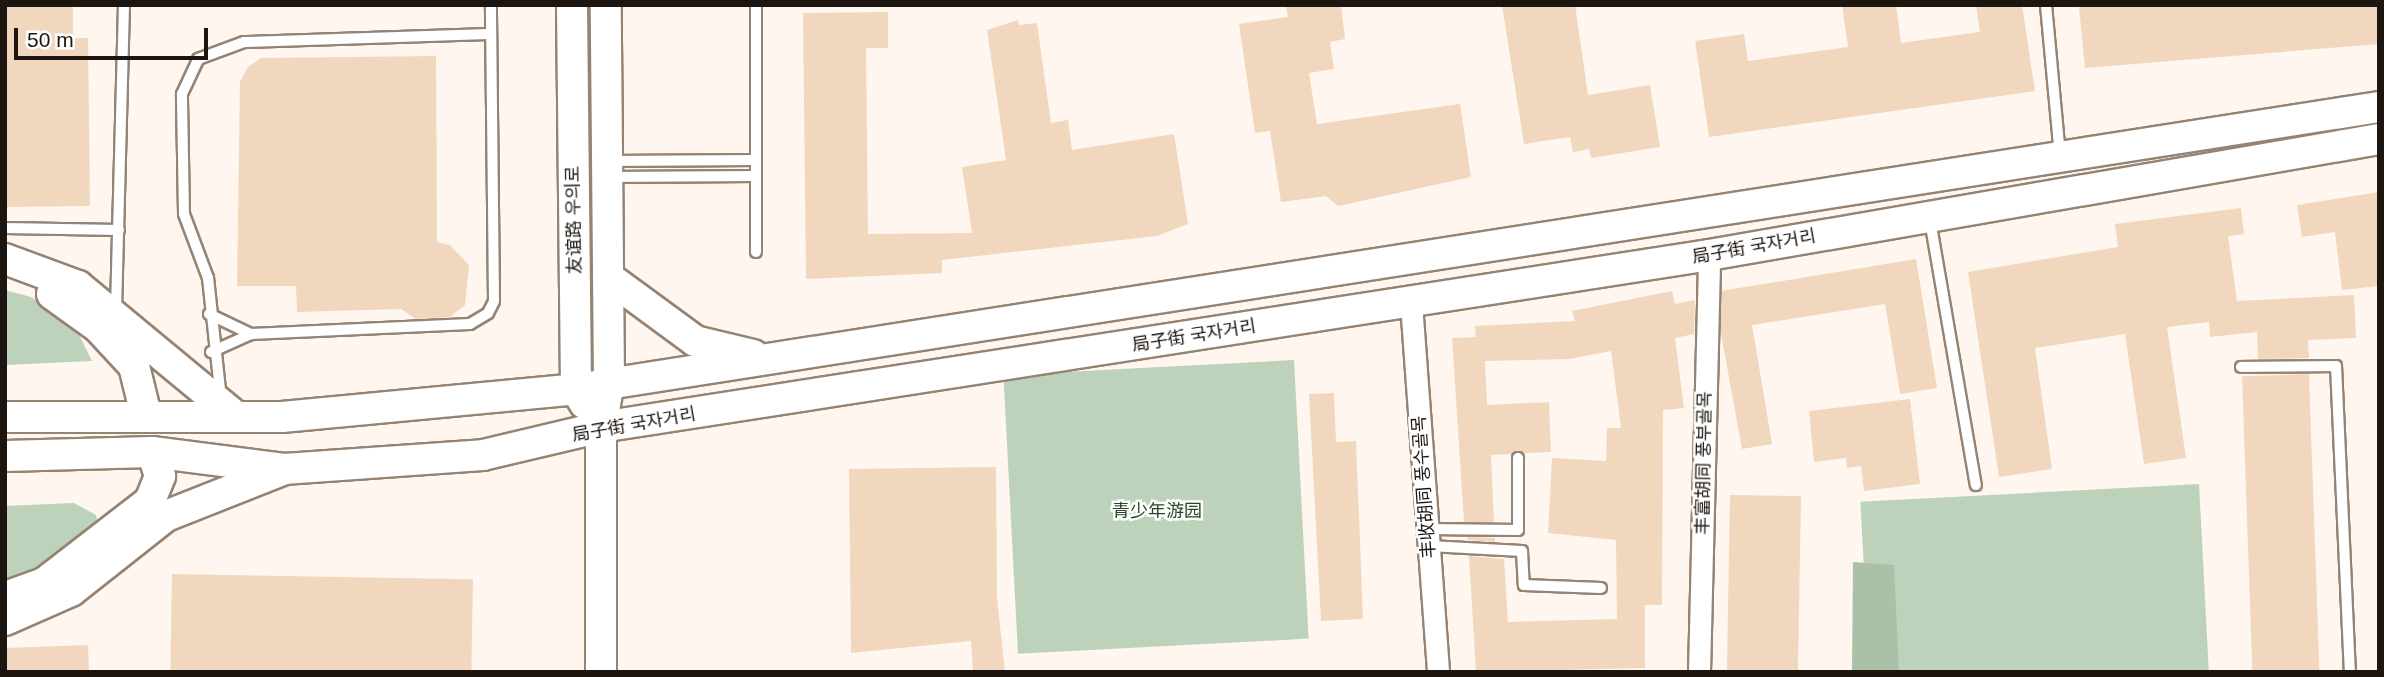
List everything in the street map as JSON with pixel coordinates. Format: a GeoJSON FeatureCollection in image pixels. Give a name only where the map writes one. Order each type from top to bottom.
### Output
{"type":"FeatureCollection","features":[{"type":"Feature","properties":{"kind":"main road","name":"友谊路 우의로"},"geometry":{"type":"LineString","coordinates":[[572,5],[576,389]]}},
{"type":"Feature","properties":{"kind":"main road","name":"友谊路 우의로"},"geometry":{"type":"LineString","coordinates":[[601,672],[601,427],[609,382],[606,5]]}},
{"type":"Feature","properties":{"kind":"main road"},"geometry":{"type":"LineString","coordinates":[[5,416],[235,416],[380,411],[576,389],[2379,107]]}},
{"type":"Feature","properties":{"kind":"main road","name":"局子街 국자거리"},"geometry":{"type":"LineString","coordinates":[[5,456],[152,452],[284,469],[484,454],[601,427],[1709,255],[2379,139]]}},
{"type":"Feature","properties":{"kind":"main road"},"geometry":{"type":"LineString","coordinates":[[5,259],[54,273],[116,313],[235,416]]}},
{"type":"Feature","properties":{"kind":"main road"},"geometry":{"type":"LineString","coordinates":[[608,277],[649,313],[695,341],[774,359]]}},
{"type":"Feature","properties":{"kind":"main road"},"geometry":{"type":"LineString","coordinates":[[5,279],[50,293],[97,327],[134,366],[146,415]]}},
{"type":"Feature","properties":{"kind":"main road"},"geometry":{"type":"LineString","coordinates":[[576,389],[601,427]]}},
{"type":"Feature","properties":{"kind":"main road"},"geometry":{"type":"LineString","coordinates":[[5,597],[44,583],[150,501],[160,476],[152,452]]}},
{"type":"Feature","properties":{"kind":"main road"},"geometry":{"type":"LineString","coordinates":[[5,620],[71,591],[178,510],[284,469]]}},
{"type":"Feature","properties":{"kind":"street","name":"丰富胡同 풍부골목"},"geometry":{"type":"LineString","coordinates":[[1699,672],[1709,255]]}},
{"type":"Feature","properties":{"kind":"street","name":"丰收胡同 풍수골목"},"geometry":{"type":"LineString","coordinates":[[1411,303],[1438,672]]}},
{"type":"Feature","properties":{"kind":"lane"},"geometry":{"type":"LineString","coordinates":[[116,313],[124,5]]}},
{"type":"Feature","properties":{"kind":"lane"},"geometry":{"type":"LineString","coordinates":[[211,352],[251,334],[470,324],[488,313],[494,301],[491,5]]}},
{"type":"Feature","properties":{"kind":"lane"},"geometry":{"type":"LineString","coordinates":[[756,5],[756,252]]}},
{"type":"Feature","properties":{"kind":"lane"},"geometry":{"type":"LineString","coordinates":[[2046,5],[2060,156]]}},
{"type":"Feature","properties":{"kind":"lane"},"geometry":{"type":"LineString","coordinates":[[235,416],[214,381],[208,278],[184,214],[182,94],[198,59],[244,41],[491,34]]}},
{"type":"Feature","properties":{"kind":"lane"},"geometry":{"type":"LineString","coordinates":[[607,169],[756,160]]}},
{"type":"Feature","properties":{"kind":"lane"},"geometry":{"type":"LineString","coordinates":[[607,169],[756,176]]}},
{"type":"Feature","properties":{"kind":"lane"},"geometry":{"type":"LineString","coordinates":[[1930,217],[1976,485]]}},
{"type":"Feature","properties":{"kind":"lane"},"geometry":{"type":"LineString","coordinates":[[5,228],[118,230]]}},
{"type":"Feature","properties":{"kind":"lane"},"geometry":{"type":"LineString","coordinates":[[209,314],[251,334]]}},
{"type":"Feature","properties":{"kind":"lane"},"geometry":{"type":"LineString","coordinates":[[2241,367],[2336,366],[2350,672]]}},
{"type":"Feature","properties":{"kind":"lane"},"geometry":{"type":"LineString","coordinates":[[1428,538],[1518,530],[1518,458]]}},
{"type":"Feature","properties":{"kind":"lane"},"geometry":{"type":"LineString","coordinates":[[1428,538],[1522,551],[1524,585],[1601,588]]}},
{"type":"Feature","properties":{"kind":"green space"},"geometry":{"type":"Polygon","coordinates":[[[5,290],[31,297],[75,327],[92,361],[5,365],[5,290]]]}},
{"type":"Feature","properties":{"kind":"green space","name":"青少年游园"},"geometry":{"type":"Polygon","coordinates":[[[1294,360],[1309,639],[1018,654],[1003,375],[1294,360]]]}},
{"type":"Feature","properties":{"kind":"green space"},"geometry":{"type":"Polygon","coordinates":[[[2199,484],[2209,672],[1869,672],[1860,502],[2199,484]]]}},
{"type":"Feature","properties":{"kind":"green space"},"geometry":{"type":"Polygon","coordinates":[[[74,503],[96,515],[98,526],[48,570],[5,586],[5,506],[74,503]]]}},
{"type":"Feature","properties":{"kind":"green space"},"geometry":{"type":"Polygon","coordinates":[[[1853,562],[1894,565],[1899,672],[1852,672],[1853,562]]]}},
{"type":"Feature","properties":{"kind":"building"},"geometry":{"type":"Polygon","coordinates":[[[5,5],[73,5],[73,38],[88,38],[90,206],[5,207],[5,5]]]}},
{"type":"Feature","properties":{"kind":"building"},"geometry":{"type":"Polygon","coordinates":[[[1286,5],[1341,5],[1345,39],[1330,42],[1334,69],[1309,73],[1317,124],[1460,104],[1471,177],[1338,206],[1326,196],[1281,202],[1270,131],[1255,133],[1239,24],[1288,17],[1286,5]]]}},
{"type":"Feature","properties":{"kind":"building"},"geometry":{"type":"Polygon","coordinates":[[[1502,5],[1575,5],[1588,95],[1650,85],[1660,147],[1591,158],[1589,149],[1573,152],[1570,137],[1524,144],[1502,5]]]}},
{"type":"Feature","properties":{"kind":"building"},"geometry":{"type":"Polygon","coordinates":[[[1842,5],[1896,5],[1901,43],[1980,32],[1976,5],[2022,5],[2035,91],[1709,137],[1695,41],[1744,34],[1748,61],[1848,47],[1842,5]]]}},
{"type":"Feature","properties":{"kind":"building"},"geometry":{"type":"Polygon","coordinates":[[[2379,5],[2379,44],[2085,68],[2079,7],[2379,5]]]}},
{"type":"Feature","properties":{"kind":"building"},"geometry":{"type":"Polygon","coordinates":[[[888,12],[888,48],[866,48],[868,234],[972,233],[962,167],[1006,160],[987,30],[1018,20],[1019,25],[1037,23],[1051,123],[1068,120],[1072,150],[1174,134],[1188,224],[1157,236],[942,260],[942,273],[806,279],[803,13],[888,12]]]}},
{"type":"Feature","properties":{"kind":"building"},"geometry":{"type":"Polygon","coordinates":[[[436,56],[437,242],[450,245],[469,265],[465,305],[450,317],[416,319],[401,309],[297,312],[296,286],[237,286],[240,82],[248,67],[261,58],[436,56]]]}},
{"type":"Feature","properties":{"kind":"building"},"geometry":{"type":"Polygon","coordinates":[[[2379,192],[2379,286],[2342,290],[2335,232],[2302,237],[2297,205],[2379,192]]]}},
{"type":"Feature","properties":{"kind":"building"},"geometry":{"type":"Polygon","coordinates":[[[2241,208],[2244,234],[2228,236],[2237,301],[2354,295],[2356,338],[2308,340],[2309,358],[2258,359],[2257,332],[2210,337],[2209,322],[2167,327],[2186,458],[2144,464],[2125,334],[2035,348],[2052,469],[1999,477],[1968,272],[2118,247],[2115,224],[2241,208]]]}},
{"type":"Feature","properties":{"kind":"building"},"geometry":{"type":"Polygon","coordinates":[[[1916,259],[1937,388],[1900,394],[1885,304],[1752,325],[1772,444],[1742,449],[1720,328],[1721,291],[1916,259]]]}},
{"type":"Feature","properties":{"kind":"building"},"geometry":{"type":"Polygon","coordinates":[[[1672,291],[1675,304],[1695,300],[1694,334],[1675,338],[1684,408],[1663,410],[1662,605],[1645,605],[1645,668],[1476,672],[1469,556],[1504,559],[1508,622],[1617,619],[1616,540],[1548,533],[1552,458],[1606,461],[1607,428],[1621,428],[1611,351],[1569,359],[1485,361],[1487,405],[1549,402],[1551,452],[1491,455],[1494,522],[1464,522],[1452,338],[1476,337],[1475,326],[1575,321],[1572,311],[1672,291]]]}},
{"type":"Feature","properties":{"kind":"building"},"geometry":{"type":"Polygon","coordinates":[[[2309,374],[2319,672],[2252,672],[2242,376],[2309,374]]]}},
{"type":"Feature","properties":{"kind":"building"},"geometry":{"type":"Polygon","coordinates":[[[1334,393],[1336,442],[1356,441],[1363,619],[1321,621],[1309,394],[1334,393]]]}},
{"type":"Feature","properties":{"kind":"building"},"geometry":{"type":"Polygon","coordinates":[[[1910,399],[1920,484],[1864,491],[1861,466],[1847,468],[1846,458],[1814,462],[1809,411],[1910,399]]]}},
{"type":"Feature","properties":{"kind":"building"},"geometry":{"type":"Polygon","coordinates":[[[996,467],[997,598],[1005,672],[973,672],[971,641],[851,653],[849,469],[996,467]]]}},
{"type":"Feature","properties":{"kind":"building"},"geometry":{"type":"Polygon","coordinates":[[[1730,495],[1801,496],[1798,672],[1727,672],[1730,495]]]}},
{"type":"Feature","properties":{"kind":"building"},"geometry":{"type":"Polygon","coordinates":[[[1467,537],[1495,538],[1495,542],[1468,540],[1467,537]]]}},
{"type":"Feature","properties":{"kind":"building"},"geometry":{"type":"Polygon","coordinates":[[[172,574],[473,579],[471,672],[170,672],[172,574]]]}},
{"type":"Feature","properties":{"kind":"building"},"geometry":{"type":"Polygon","coordinates":[[[88,645],[89,672],[6,672],[5,648],[88,645]]]}}]}
